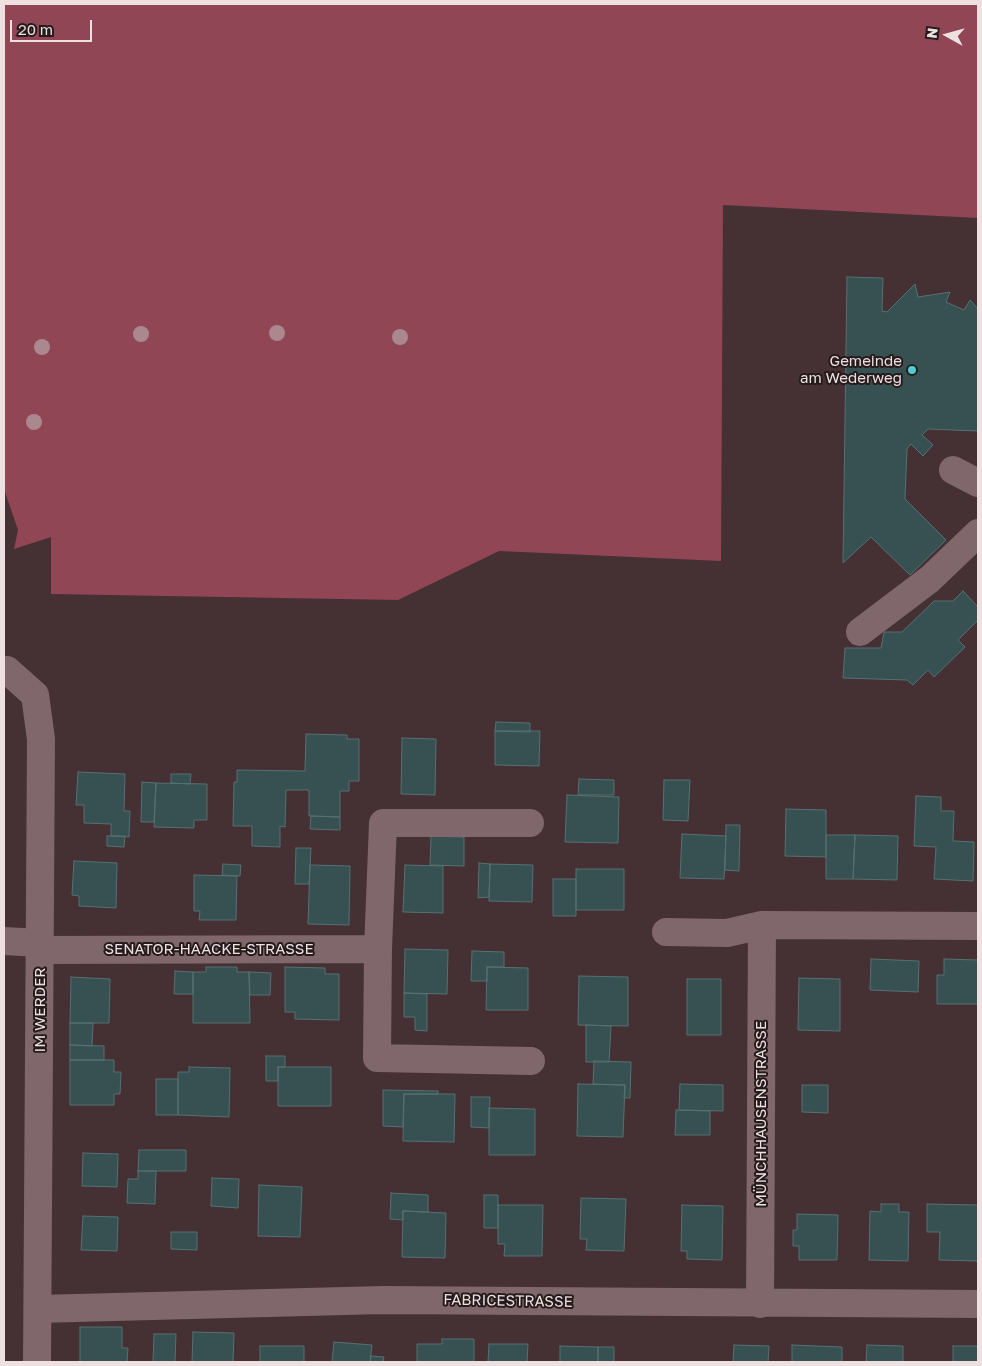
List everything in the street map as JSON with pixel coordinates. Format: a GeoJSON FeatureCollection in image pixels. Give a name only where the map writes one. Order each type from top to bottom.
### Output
{"type":"FeatureCollection","features":[{"type":"Feature","properties":{"kind":"street"},"geometry":{"type":"LineString","coordinates":[[953,470],[978,483]]}},
{"type":"Feature","properties":{"kind":"street"},"geometry":{"type":"LineString","coordinates":[[860,632],[930,579],[978,533]]}},
{"type":"Feature","properties":{"kind":"street","name":"IM WERDER"},"geometry":{"type":"LineString","coordinates":[[7,670],[35,695],[41,739],[37,1362]]}},
{"type":"Feature","properties":{"kind":"street"},"geometry":{"type":"LineString","coordinates":[[530,823],[383,823],[378,949],[377,1058],[532,1061]]}},
{"type":"Feature","properties":{"kind":"street"},"geometry":{"type":"LineString","coordinates":[[666,932],[727,933],[762,925],[978,926]]}},
{"type":"Feature","properties":{"kind":"street","name":"MÜNCHHAUSENSTRASSE"},"geometry":{"type":"LineString","coordinates":[[760,1304],[762,925]]}},
{"type":"Feature","properties":{"kind":"street","name":"SENATOR-HAACKE-STRASSE"},"geometry":{"type":"LineString","coordinates":[[4,941],[40,946],[378,949]]}},
{"type":"Feature","properties":{"kind":"street","name":"FABRICESTRASSE"},"geometry":{"type":"LineString","coordinates":[[38,1309],[383,1300],[978,1304]]}},
{"type":"Feature","properties":{"kind":"shaded area"},"geometry":{"type":"Polygon","coordinates":[[[4,4],[978,4],[978,218],[723,205],[721,561],[499,551],[398,600],[51,594],[51,537],[14,549],[18,530],[4,489],[4,4]]]}},
{"type":"Feature","properties":{"kind":"building","name":"Gemeinde am Wederweg"},"geometry":{"type":"Polygon","coordinates":[[[847,277],[883,278],[882,311],[887,312],[915,284],[918,297],[950,292],[946,302],[964,310],[970,300],[978,309],[978,431],[928,429],[922,435],[933,445],[923,456],[911,444],[907,449],[905,499],[946,540],[910,575],[871,537],[843,563],[847,277]]]}},
{"type":"Feature","properties":{"kind":"building"},"geometry":{"type":"Polygon","coordinates":[[[963,591],[978,607],[978,620],[958,640],[965,647],[934,677],[928,670],[913,685],[907,680],[843,678],[845,648],[881,648],[884,632],[902,632],[934,601],[953,601],[963,591]]]}},
{"type":"Feature","properties":{"kind":"building"},"geometry":{"type":"Polygon","coordinates":[[[496,722],[530,723],[530,732],[495,731],[496,722]]]}},
{"type":"Feature","properties":{"kind":"building"},"geometry":{"type":"Polygon","coordinates":[[[495,731],[540,731],[539,766],[495,765],[495,731]]]}},
{"type":"Feature","properties":{"kind":"building"},"geometry":{"type":"Polygon","coordinates":[[[306,734],[347,735],[347,739],[359,739],[359,781],[349,781],[349,791],[340,791],[340,817],[309,816],[309,790],[286,790],[285,827],[280,826],[280,847],[252,846],[252,826],[233,826],[234,782],[237,782],[237,770],[305,771],[306,734]]]}},
{"type":"Feature","properties":{"kind":"building"},"geometry":{"type":"Polygon","coordinates":[[[402,738],[436,739],[435,795],[401,794],[402,738]]]}},
{"type":"Feature","properties":{"kind":"building"},"geometry":{"type":"Polygon","coordinates":[[[78,772],[125,774],[124,811],[130,811],[129,837],[111,836],[111,824],[84,823],[84,805],[76,805],[78,772]]]}},
{"type":"Feature","properties":{"kind":"building"},"geometry":{"type":"Polygon","coordinates":[[[171,774],[191,774],[190,784],[171,783],[171,774]]]}},
{"type":"Feature","properties":{"kind":"building"},"geometry":{"type":"Polygon","coordinates":[[[579,779],[614,780],[614,795],[578,795],[579,779]]]}},
{"type":"Feature","properties":{"kind":"building"},"geometry":{"type":"Polygon","coordinates":[[[664,780],[690,780],[688,821],[663,820],[664,780]]]}},
{"type":"Feature","properties":{"kind":"building"},"geometry":{"type":"Polygon","coordinates":[[[142,782],[156,783],[154,822],[141,822],[142,782]]]}},
{"type":"Feature","properties":{"kind":"building"},"geometry":{"type":"Polygon","coordinates":[[[156,783],[207,784],[207,820],[194,820],[194,828],[154,827],[156,783]]]}},
{"type":"Feature","properties":{"kind":"building"},"geometry":{"type":"Polygon","coordinates":[[[567,795],[619,797],[618,843],[565,842],[567,795]]]}},
{"type":"Feature","properties":{"kind":"building"},"geometry":{"type":"Polygon","coordinates":[[[916,796],[941,797],[941,811],[954,811],[953,841],[974,842],[973,881],[934,879],[936,847],[914,846],[916,796]]]}},
{"type":"Feature","properties":{"kind":"building"},"geometry":{"type":"Polygon","coordinates":[[[786,809],[826,810],[826,857],[785,856],[786,809]]]}},
{"type":"Feature","properties":{"kind":"building"},"geometry":{"type":"Polygon","coordinates":[[[311,816],[340,817],[340,830],[310,829],[311,816]]]}},
{"type":"Feature","properties":{"kind":"building"},"geometry":{"type":"Polygon","coordinates":[[[726,825],[740,825],[739,871],[725,870],[726,825]]]}},
{"type":"Feature","properties":{"kind":"building"},"geometry":{"type":"Polygon","coordinates":[[[682,834],[726,836],[724,879],[680,878],[682,834]]]}},
{"type":"Feature","properties":{"kind":"building"},"geometry":{"type":"Polygon","coordinates":[[[826,835],[855,835],[853,879],[826,879],[826,835]]]}},
{"type":"Feature","properties":{"kind":"building"},"geometry":{"type":"Polygon","coordinates":[[[855,835],[898,836],[897,880],[853,879],[855,835]]]}},
{"type":"Feature","properties":{"kind":"building"},"geometry":{"type":"Polygon","coordinates":[[[107,836],[125,836],[124,847],[107,846],[107,836]]]}},
{"type":"Feature","properties":{"kind":"building"},"geometry":{"type":"Polygon","coordinates":[[[431,836],[464,837],[464,866],[430,865],[431,836]]]}},
{"type":"Feature","properties":{"kind":"building"},"geometry":{"type":"Polygon","coordinates":[[[296,848],[311,848],[309,884],[295,884],[296,848]]]}},
{"type":"Feature","properties":{"kind":"building"},"geometry":{"type":"Polygon","coordinates":[[[74,861],[117,863],[116,908],[79,906],[79,896],[72,895],[74,861]]]}},
{"type":"Feature","properties":{"kind":"building"},"geometry":{"type":"Polygon","coordinates":[[[479,863],[490,864],[489,897],[478,898],[479,863]]]}},
{"type":"Feature","properties":{"kind":"building"},"geometry":{"type":"Polygon","coordinates":[[[223,864],[241,865],[240,876],[222,875],[223,864]]]}},
{"type":"Feature","properties":{"kind":"building"},"geometry":{"type":"Polygon","coordinates":[[[490,864],[533,865],[532,902],[489,901],[490,864]]]}},
{"type":"Feature","properties":{"kind":"building"},"geometry":{"type":"Polygon","coordinates":[[[310,865],[350,866],[349,925],[308,924],[310,865]]]}},
{"type":"Feature","properties":{"kind":"building"},"geometry":{"type":"Polygon","coordinates":[[[405,865],[443,866],[443,913],[403,912],[405,865]]]}},
{"type":"Feature","properties":{"kind":"building"},"geometry":{"type":"Polygon","coordinates":[[[576,869],[624,869],[624,910],[576,910],[576,869]]]}},
{"type":"Feature","properties":{"kind":"building"},"geometry":{"type":"Polygon","coordinates":[[[194,875],[237,876],[236,920],[199,920],[200,911],[194,911],[194,875]]]}},
{"type":"Feature","properties":{"kind":"building"},"geometry":{"type":"Polygon","coordinates":[[[553,879],[576,879],[576,916],[553,916],[553,879]]]}},
{"type":"Feature","properties":{"kind":"building"},"geometry":{"type":"Polygon","coordinates":[[[405,949],[448,950],[447,994],[404,993],[405,949]]]}},
{"type":"Feature","properties":{"kind":"building"},"geometry":{"type":"Polygon","coordinates":[[[472,951],[504,952],[504,967],[487,967],[487,981],[471,981],[472,951]]]}},
{"type":"Feature","properties":{"kind":"building"},"geometry":{"type":"Polygon","coordinates":[[[871,959],[919,961],[918,992],[870,990],[871,959]]]}},
{"type":"Feature","properties":{"kind":"building"},"geometry":{"type":"Polygon","coordinates":[[[944,959],[978,960],[978,1004],[937,1004],[937,975],[944,975],[944,959]]]}},
{"type":"Feature","properties":{"kind":"building"},"geometry":{"type":"Polygon","coordinates":[[[206,967],[237,967],[237,972],[249,972],[250,1023],[193,1023],[193,972],[206,972],[206,967]]]}},
{"type":"Feature","properties":{"kind":"building"},"geometry":{"type":"Polygon","coordinates":[[[285,967],[325,968],[325,974],[339,974],[339,1020],[295,1019],[295,1012],[285,1012],[285,967]]]}},
{"type":"Feature","properties":{"kind":"building"},"geometry":{"type":"Polygon","coordinates":[[[487,967],[528,968],[528,1010],[486,1010],[487,967]]]}},
{"type":"Feature","properties":{"kind":"building"},"geometry":{"type":"Polygon","coordinates":[[[175,971],[193,972],[193,994],[174,994],[175,971]]]}},
{"type":"Feature","properties":{"kind":"building"},"geometry":{"type":"Polygon","coordinates":[[[249,972],[271,973],[270,995],[250,995],[249,972]]]}},
{"type":"Feature","properties":{"kind":"building"},"geometry":{"type":"Polygon","coordinates":[[[579,976],[628,977],[628,1026],[578,1025],[579,976]]]}},
{"type":"Feature","properties":{"kind":"building"},"geometry":{"type":"Polygon","coordinates":[[[71,977],[110,979],[109,1023],[70,1023],[71,977]]]}},
{"type":"Feature","properties":{"kind":"building"},"geometry":{"type":"Polygon","coordinates":[[[799,978],[840,979],[840,1031],[798,1030],[799,978]]]}},
{"type":"Feature","properties":{"kind":"building"},"geometry":{"type":"Polygon","coordinates":[[[687,979],[721,979],[721,1035],[687,1035],[687,979]]]}},
{"type":"Feature","properties":{"kind":"building"},"geometry":{"type":"Polygon","coordinates":[[[404,993],[427,994],[427,1031],[415,1030],[415,1017],[404,1017],[404,993]]]}},
{"type":"Feature","properties":{"kind":"building"},"geometry":{"type":"Polygon","coordinates":[[[70,1023],[93,1023],[92,1046],[70,1045],[70,1023]]]}},
{"type":"Feature","properties":{"kind":"building"},"geometry":{"type":"Polygon","coordinates":[[[586,1025],[611,1026],[609,1062],[586,1062],[586,1025]]]}},
{"type":"Feature","properties":{"kind":"building"},"geometry":{"type":"Polygon","coordinates":[[[70,1045],[104,1046],[104,1060],[70,1060],[70,1045]]]}},
{"type":"Feature","properties":{"kind":"building"},"geometry":{"type":"Polygon","coordinates":[[[266,1056],[285,1056],[285,1067],[278,1067],[278,1081],[266,1081],[266,1056]]]}},
{"type":"Feature","properties":{"kind":"building"},"geometry":{"type":"Polygon","coordinates":[[[70,1060],[114,1060],[114,1072],[121,1072],[120,1094],[114,1094],[114,1105],[70,1105],[70,1060]]]}},
{"type":"Feature","properties":{"kind":"building"},"geometry":{"type":"Polygon","coordinates":[[[594,1061],[631,1062],[630,1098],[624,1098],[625,1085],[593,1084],[594,1061]]]}},
{"type":"Feature","properties":{"kind":"building"},"geometry":{"type":"Polygon","coordinates":[[[189,1067],[230,1068],[229,1117],[178,1115],[178,1072],[189,1072],[189,1067]]]}},
{"type":"Feature","properties":{"kind":"building"},"geometry":{"type":"Polygon","coordinates":[[[278,1067],[331,1067],[331,1106],[278,1106],[278,1067]]]}},
{"type":"Feature","properties":{"kind":"building"},"geometry":{"type":"Polygon","coordinates":[[[156,1079],[178,1079],[178,1115],[156,1115],[156,1079]]]}},
{"type":"Feature","properties":{"kind":"building"},"geometry":{"type":"Polygon","coordinates":[[[578,1084],[625,1085],[623,1137],[577,1136],[578,1084]]]}},
{"type":"Feature","properties":{"kind":"building"},"geometry":{"type":"Polygon","coordinates":[[[680,1084],[723,1085],[723,1111],[679,1110],[680,1084]]]}},
{"type":"Feature","properties":{"kind":"building"},"geometry":{"type":"Polygon","coordinates":[[[802,1085],[828,1085],[828,1113],[802,1112],[802,1085]]]}},
{"type":"Feature","properties":{"kind":"building"},"geometry":{"type":"Polygon","coordinates":[[[383,1090],[438,1091],[438,1094],[404,1094],[403,1127],[383,1126],[383,1090]]]}},
{"type":"Feature","properties":{"kind":"building"},"geometry":{"type":"Polygon","coordinates":[[[404,1094],[455,1094],[454,1142],[403,1141],[404,1094]]]}},
{"type":"Feature","properties":{"kind":"building"},"geometry":{"type":"Polygon","coordinates":[[[471,1097],[490,1097],[489,1128],[471,1127],[471,1097]]]}},
{"type":"Feature","properties":{"kind":"building"},"geometry":{"type":"Polygon","coordinates":[[[489,1108],[535,1109],[535,1155],[489,1155],[489,1108]]]}},
{"type":"Feature","properties":{"kind":"building"},"geometry":{"type":"Polygon","coordinates":[[[676,1110],[710,1111],[710,1135],[675,1135],[676,1110]]]}},
{"type":"Feature","properties":{"kind":"building"},"geometry":{"type":"Polygon","coordinates":[[[139,1150],[186,1150],[186,1171],[138,1171],[139,1150]]]}},
{"type":"Feature","properties":{"kind":"building"},"geometry":{"type":"Polygon","coordinates":[[[83,1153],[118,1154],[117,1187],[82,1186],[83,1153]]]}},
{"type":"Feature","properties":{"kind":"building"},"geometry":{"type":"Polygon","coordinates":[[[138,1171],[156,1171],[155,1204],[127,1203],[128,1179],[138,1179],[138,1171]]]}},
{"type":"Feature","properties":{"kind":"building"},"geometry":{"type":"Polygon","coordinates":[[[212,1178],[239,1179],[238,1208],[211,1206],[212,1178]]]}},
{"type":"Feature","properties":{"kind":"building"},"geometry":{"type":"Polygon","coordinates":[[[259,1185],[302,1187],[300,1237],[258,1236],[259,1185]]]}},
{"type":"Feature","properties":{"kind":"building"},"geometry":{"type":"Polygon","coordinates":[[[391,1193],[428,1195],[428,1212],[403,1211],[403,1220],[390,1219],[391,1193]]]}},
{"type":"Feature","properties":{"kind":"building"},"geometry":{"type":"Polygon","coordinates":[[[484,1195],[498,1195],[498,1228],[484,1228],[484,1195]]]}},
{"type":"Feature","properties":{"kind":"building"},"geometry":{"type":"Polygon","coordinates":[[[581,1198],[626,1199],[624,1251],[586,1250],[587,1239],[580,1239],[581,1198]]]}},
{"type":"Feature","properties":{"kind":"building"},"geometry":{"type":"Polygon","coordinates":[[[881,1204],[899,1204],[899,1212],[909,1212],[908,1261],[869,1260],[870,1211],[881,1212],[881,1204]]]}},
{"type":"Feature","properties":{"kind":"building"},"geometry":{"type":"Polygon","coordinates":[[[927,1204],[978,1205],[978,1261],[939,1260],[940,1232],[927,1232],[927,1204]]]}},
{"type":"Feature","properties":{"kind":"building"},"geometry":{"type":"Polygon","coordinates":[[[498,1205],[543,1205],[542,1256],[504,1256],[505,1244],[498,1244],[498,1205]]]}},
{"type":"Feature","properties":{"kind":"building"},"geometry":{"type":"Polygon","coordinates":[[[682,1205],[723,1206],[722,1260],[687,1259],[687,1251],[681,1251],[682,1205]]]}},
{"type":"Feature","properties":{"kind":"building"},"geometry":{"type":"Polygon","coordinates":[[[403,1211],[446,1213],[445,1258],[402,1257],[403,1211]]]}},
{"type":"Feature","properties":{"kind":"building"},"geometry":{"type":"Polygon","coordinates":[[[797,1214],[838,1215],[837,1260],[799,1260],[799,1246],[793,1246],[793,1230],[797,1230],[797,1214]]]}},
{"type":"Feature","properties":{"kind":"building"},"geometry":{"type":"Polygon","coordinates":[[[83,1216],[118,1217],[117,1251],[81,1250],[83,1216]]]}},
{"type":"Feature","properties":{"kind":"building"},"geometry":{"type":"Polygon","coordinates":[[[171,1232],[197,1232],[197,1250],[171,1249],[171,1232]]]}},
{"type":"Feature","properties":{"kind":"building"},"geometry":{"type":"Polygon","coordinates":[[[80,1327],[122,1327],[122,1348],[128,1348],[127,1362],[80,1362],[80,1327]]]}},
{"type":"Feature","properties":{"kind":"building"},"geometry":{"type":"Polygon","coordinates":[[[193,1332],[234,1333],[233,1362],[192,1362],[193,1332]]]}},
{"type":"Feature","properties":{"kind":"building"},"geometry":{"type":"Polygon","coordinates":[[[154,1334],[176,1334],[175,1362],[153,1362],[154,1334]]]}},
{"type":"Feature","properties":{"kind":"building"},"geometry":{"type":"Polygon","coordinates":[[[442,1339],[474,1339],[474,1362],[417,1362],[417,1344],[442,1344],[442,1339]]]}},
{"type":"Feature","properties":{"kind":"building"},"geometry":{"type":"Polygon","coordinates":[[[334,1342],[372,1345],[370,1362],[332,1362],[334,1342]]]}},
{"type":"Feature","properties":{"kind":"building"},"geometry":{"type":"Polygon","coordinates":[[[489,1344],[528,1344],[527,1362],[488,1362],[489,1344]]]}},
{"type":"Feature","properties":{"kind":"building"},"geometry":{"type":"Polygon","coordinates":[[[734,1345],[769,1346],[768,1362],[733,1362],[734,1345]]]}},
{"type":"Feature","properties":{"kind":"building"},"geometry":{"type":"Polygon","coordinates":[[[792,1345],[842,1347],[842,1362],[792,1362],[792,1345]]]}},
{"type":"Feature","properties":{"kind":"building"},"geometry":{"type":"Polygon","coordinates":[[[867,1345],[903,1346],[903,1362],[866,1362],[867,1345]]]}},
{"type":"Feature","properties":{"kind":"building"},"geometry":{"type":"Polygon","coordinates":[[[260,1346],[304,1346],[304,1362],[260,1362],[260,1346]]]}},
{"type":"Feature","properties":{"kind":"building"},"geometry":{"type":"Polygon","coordinates":[[[560,1346],[598,1347],[598,1362],[560,1362],[560,1346]]]}},
{"type":"Feature","properties":{"kind":"building"},"geometry":{"type":"Polygon","coordinates":[[[953,1346],[978,1346],[978,1362],[953,1362],[953,1346]]]}},
{"type":"Feature","properties":{"kind":"building"},"geometry":{"type":"Polygon","coordinates":[[[598,1347],[614,1347],[614,1362],[598,1362],[598,1347]]]}},
{"type":"Feature","properties":{"kind":"building"},"geometry":{"type":"Polygon","coordinates":[[[371,1356],[384,1357],[383,1362],[370,1362],[371,1356]]]}},
{"type":"Feature","properties":{"kind":"place","name":"Gemeinde am Wederweg"},"geometry":{"type":"Point","coordinates":[912,370]}}]}
